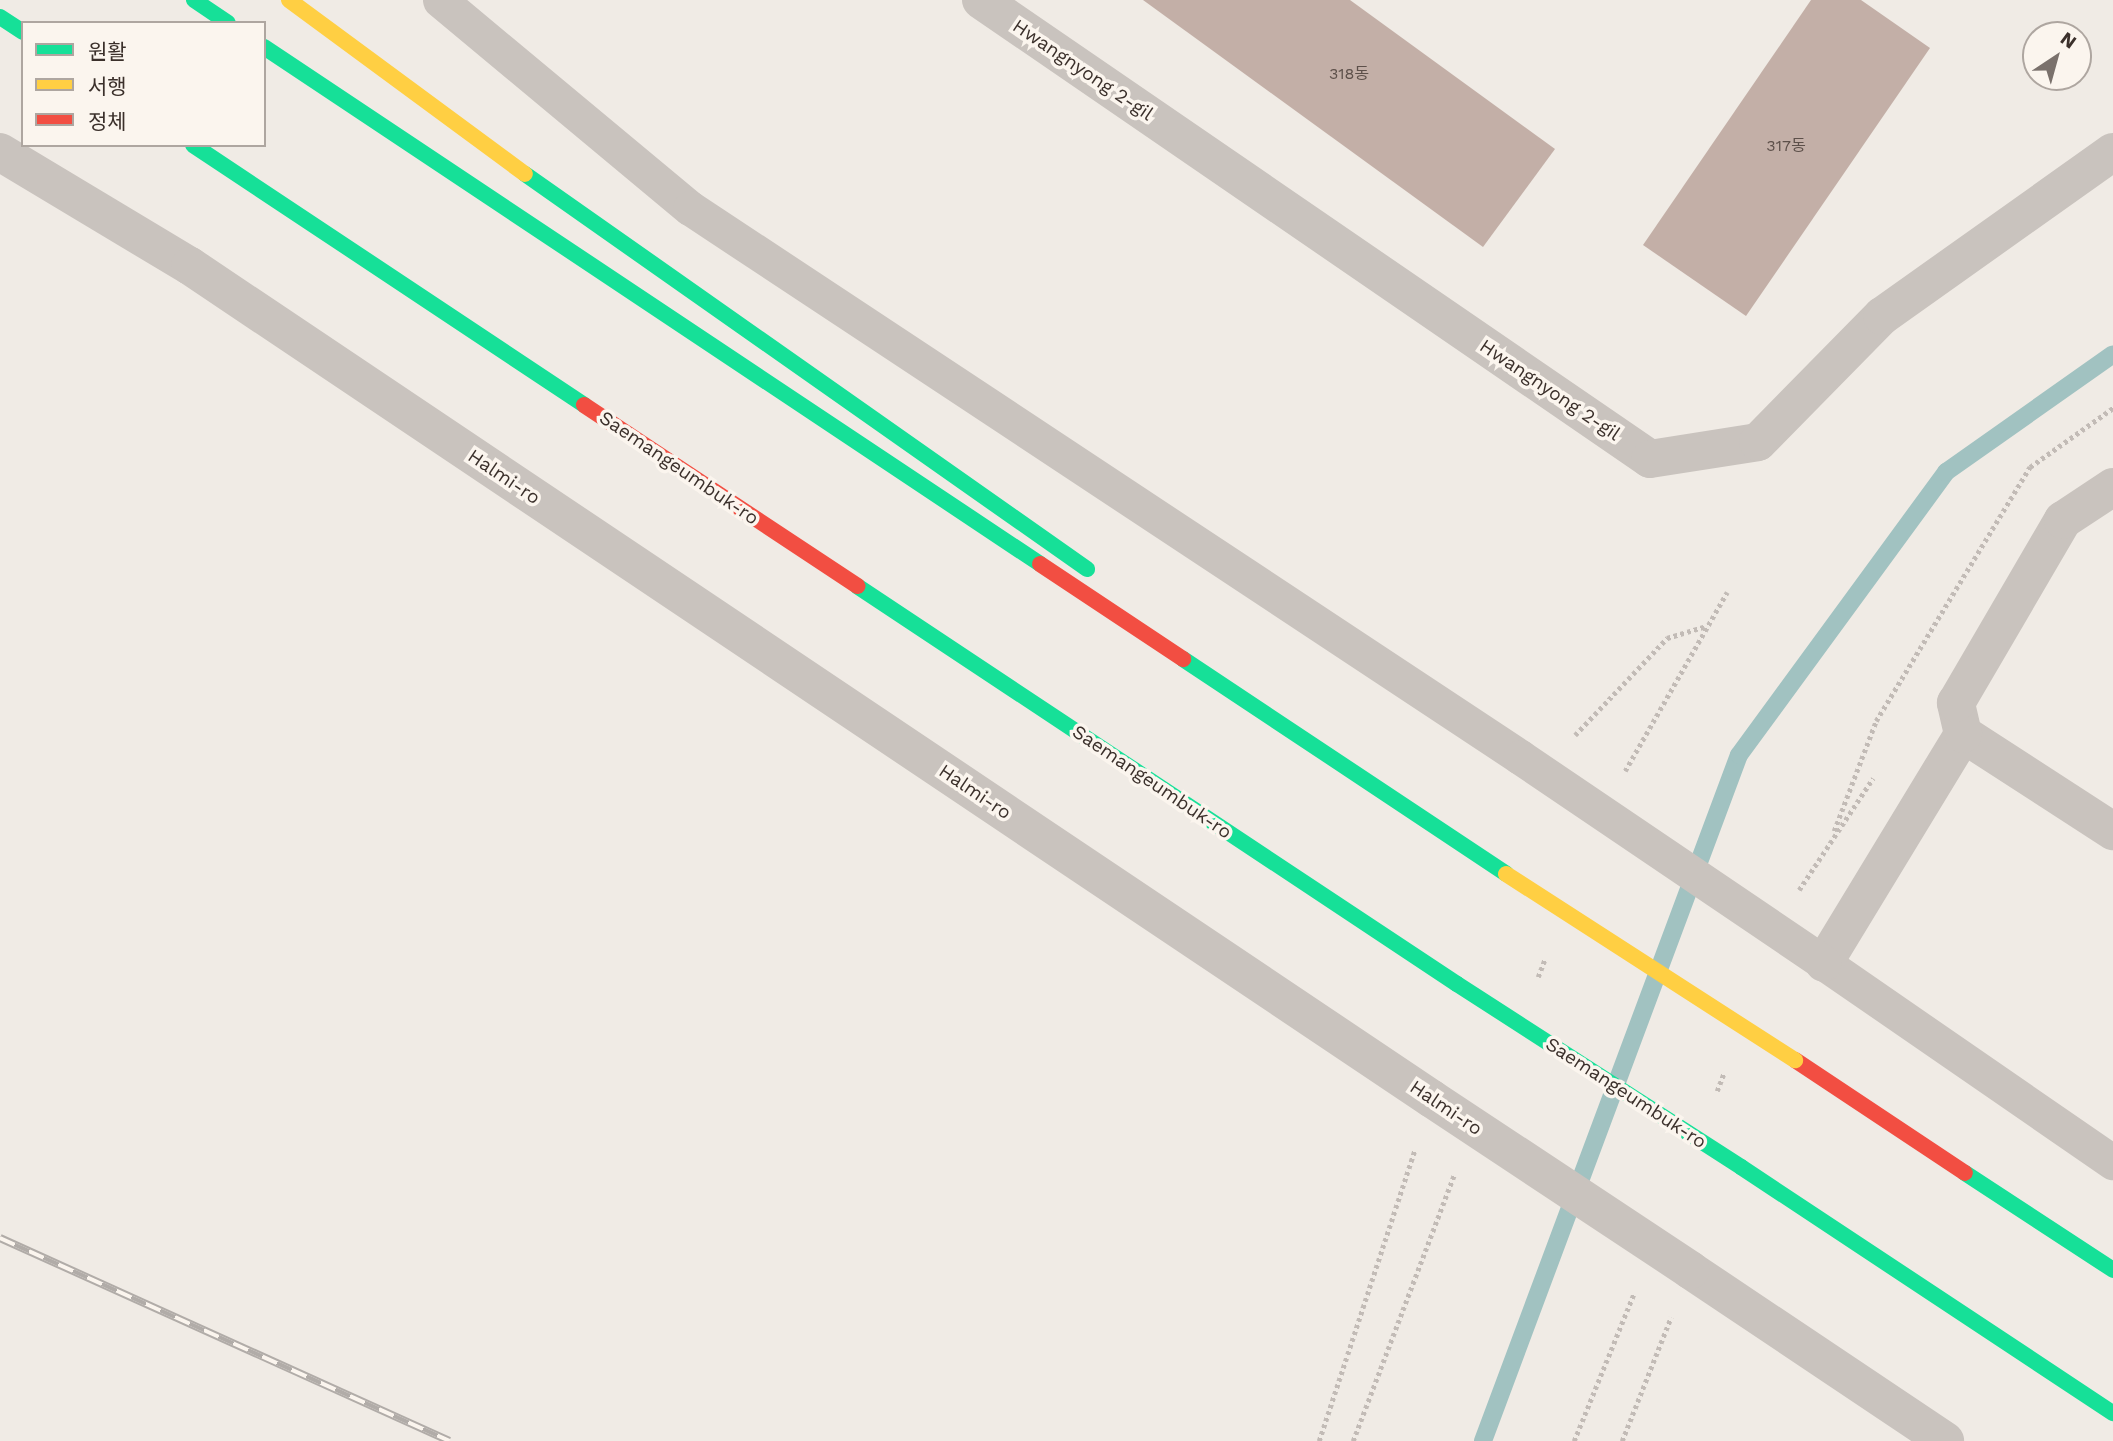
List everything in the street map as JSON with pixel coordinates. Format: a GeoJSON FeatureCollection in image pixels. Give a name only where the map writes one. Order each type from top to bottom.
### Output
{"type":"FeatureCollection","features":[{"type":"Feature","properties":{"kind":"highway"},"geometry":{"type":"LineString","coordinates":[[194,0],[225,21]]}},
{"type":"Feature","properties":{"kind":"highway"},"geometry":{"type":"LineString","coordinates":[[289,0],[538,184],[1039,531],[1305,743]]}},
{"type":"Feature","properties":{"kind":"highway"},"geometry":{"type":"LineString","coordinates":[[0,17],[21,31]]}},
{"type":"Feature","properties":{"kind":"highway"},"geometry":{"type":"LineString","coordinates":[[266,48],[1305,743],[1795,1060],[2113,1270]]}},
{"type":"Feature","properties":{"kind":"highway","name":"Saemangeumbuk-ro"},"geometry":{"type":"LineString","coordinates":[[196,147],[1457,984],[1741,1167],[2113,1413]]}},
{"type":"Feature","properties":{"kind":"street","name":"Hwangnyong 2-gil"},"geometry":{"type":"LineString","coordinates":[[981,0],[1650,459],[1758,442],[1882,316],[2113,152]]}},
{"type":"Feature","properties":{"kind":"street","name":"Halmi-ro"},"geometry":{"type":"LineString","coordinates":[[0,152],[190,266],[1945,1441]]}},
{"type":"Feature","properties":{"kind":"street"},"geometry":{"type":"LineString","coordinates":[[1824,963],[1963,734],[1956,703],[2063,520],[2113,487]]}},
{"type":"Feature","properties":{"kind":"street"},"geometry":{"type":"LineString","coordinates":[[1963,734],[2113,831]]}},
{"type":"Feature","properties":{"kind":"lane"},"geometry":{"type":"LineString","coordinates":[[440,0],[690,208],[1530,764],[2113,1161]]}},
{"type":"Feature","properties":{"kind":"path"},"geometry":{"type":"LineString","coordinates":[[1631,756],[1727,593]]}},
{"type":"Feature","properties":{"kind":"path"},"geometry":{"type":"LineString","coordinates":[[1530,764],[1667,638],[1704,627]]}},
{"type":"Feature","properties":{"kind":"path"},"geometry":{"type":"LineString","coordinates":[[1319,1441],[1432,1099]]}},
{"type":"Feature","properties":{"kind":"path"},"geometry":{"type":"LineString","coordinates":[[1353,1441],[1430,1233]]}},
{"type":"Feature","properties":{"kind":"path"},"geometry":{"type":"LineString","coordinates":[[1622,1441],[1690,1270]]}},
{"type":"Feature","properties":{"kind":"path"},"geometry":{"type":"LineString","coordinates":[[1574,1441],[1635,1291]]}},
{"type":"Feature","properties":{"kind":"building"},"geometry":{"type":"Polygon","coordinates":[[[1143,0],[1350,0],[1555,149],[1483,247],[1143,0]]]}},
{"type":"Feature","properties":{"kind":"building"},"geometry":{"type":"Polygon","coordinates":[[[1811,0],[1861,0],[1930,48],[1746,316],[1643,245],[1811,0]]]}},
{"type":"Feature","properties":{"kind":"waterway"},"geometry":{"type":"LineString","coordinates":[[1483,1441],[1739,755],[1946,472],[2113,354]]}},
{"type":"Feature","properties":{"kind":"railway"},"geometry":{"type":"LineString","coordinates":[[0,1238],[449,1441]]}},
{"type":"Feature","properties":{"kind":"traffic: fast"},"geometry":{"type":"LineString","coordinates":[[194,0],[225,21]]}},
{"type":"Feature","properties":{"kind":"traffic: fast"},"geometry":{"type":"LineString","coordinates":[[0,17],[21,31]]}},
{"type":"Feature","properties":{"kind":"traffic: fast"},"geometry":{"type":"LineString","coordinates":[[266,48],[1040,564]]}},
{"type":"Feature","properties":{"kind":"traffic: fast"},"geometry":{"type":"LineString","coordinates":[[196,147],[584,405]]}},
{"type":"Feature","properties":{"kind":"traffic: fast"},"geometry":{"type":"LineString","coordinates":[[525,174],[1087,569]]}},
{"type":"Feature","properties":{"kind":"traffic: fast"},"geometry":{"type":"LineString","coordinates":[[857,586],[1457,984]]}},
{"type":"Feature","properties":{"kind":"traffic: fast"},"geometry":{"type":"LineString","coordinates":[[1183,659],[1506,874]]}},
{"type":"Feature","properties":{"kind":"traffic: fast"},"geometry":{"type":"LineString","coordinates":[[1457,984],[1741,1167]]}},
{"type":"Feature","properties":{"kind":"traffic: fast"},"geometry":{"type":"LineString","coordinates":[[1741,1167],[2113,1413]]}},
{"type":"Feature","properties":{"kind":"traffic: fast"},"geometry":{"type":"LineString","coordinates":[[1965,1173],[2113,1270]]}},
{"type":"Feature","properties":{"kind":"traffic: slow"},"geometry":{"type":"LineString","coordinates":[[289,0],[525,174]]}},
{"type":"Feature","properties":{"kind":"traffic: slow"},"geometry":{"type":"LineString","coordinates":[[1506,874],[1795,1060]]}},
{"type":"Feature","properties":{"kind":"traffic: jam"},"geometry":{"type":"LineString","coordinates":[[584,405],[857,586]]}},
{"type":"Feature","properties":{"kind":"traffic: jam"},"geometry":{"type":"LineString","coordinates":[[1040,564],[1183,659]]}},
{"type":"Feature","properties":{"kind":"traffic: jam"},"geometry":{"type":"LineString","coordinates":[[1795,1060],[1965,1173]]}}]}
